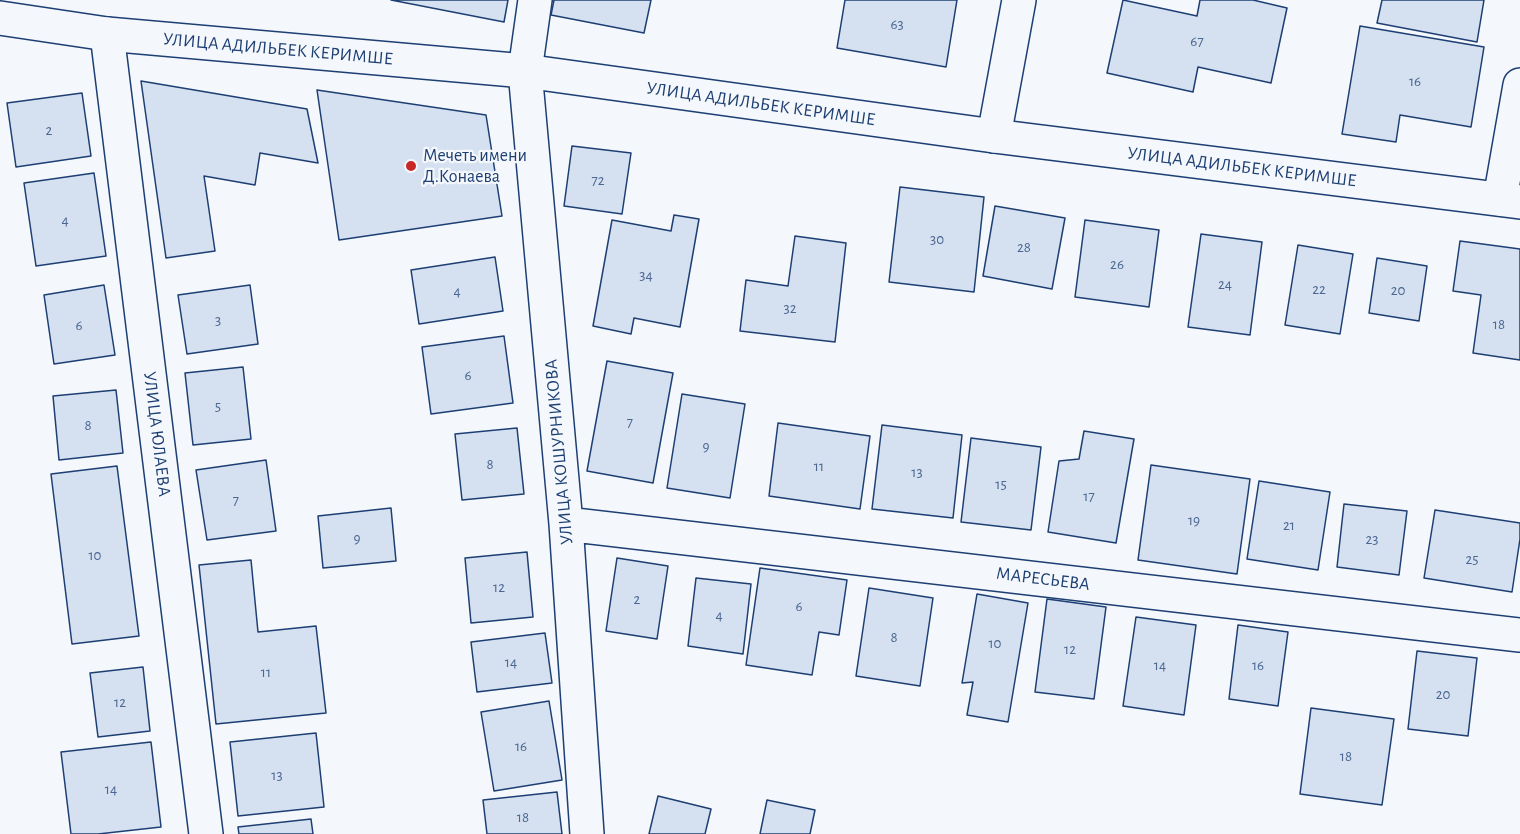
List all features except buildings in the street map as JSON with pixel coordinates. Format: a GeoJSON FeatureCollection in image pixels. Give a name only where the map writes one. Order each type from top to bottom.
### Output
{"type":"FeatureCollection","features":[{"type":"Feature","properties":{"kind":"street","name":"УЛИЦА КОШУРНИКОВА"},"geometry":{"type":"LineString","coordinates":[[536,0],[525,71],[566,524],[587,834]]}},
{"type":"Feature","properties":{"kind":"street"},"geometry":{"type":"LineString","coordinates":[[994,136],[1019,0]]}},
{"type":"Feature","properties":{"kind":"street","name":"УЛИЦА АДИЛЬБЕК КЕРИМШЕ"},"geometry":{"type":"LineString","coordinates":[[0,18],[107,34],[525,71],[994,136],[1510,201]]}},
{"type":"Feature","properties":{"kind":"street","name":"УЛИЦА ЮЛАЕВА"},"geometry":{"type":"LineString","coordinates":[[107,34],[206,834]]}},
{"type":"Feature","properties":{"kind":"street"},"geometry":{"type":"LineString","coordinates":[[1510,201],[1520,85]]}},
{"type":"Feature","properties":{"kind":"street","name":"МАРЕСЬЕВА"},"geometry":{"type":"LineString","coordinates":[[566,524],[1520,635]]}},
{"type":"Feature","properties":{"kind":"place","name":"Мечеть имени Д.Конаева"},"geometry":{"type":"Point","coordinates":[411,166]}}]}
